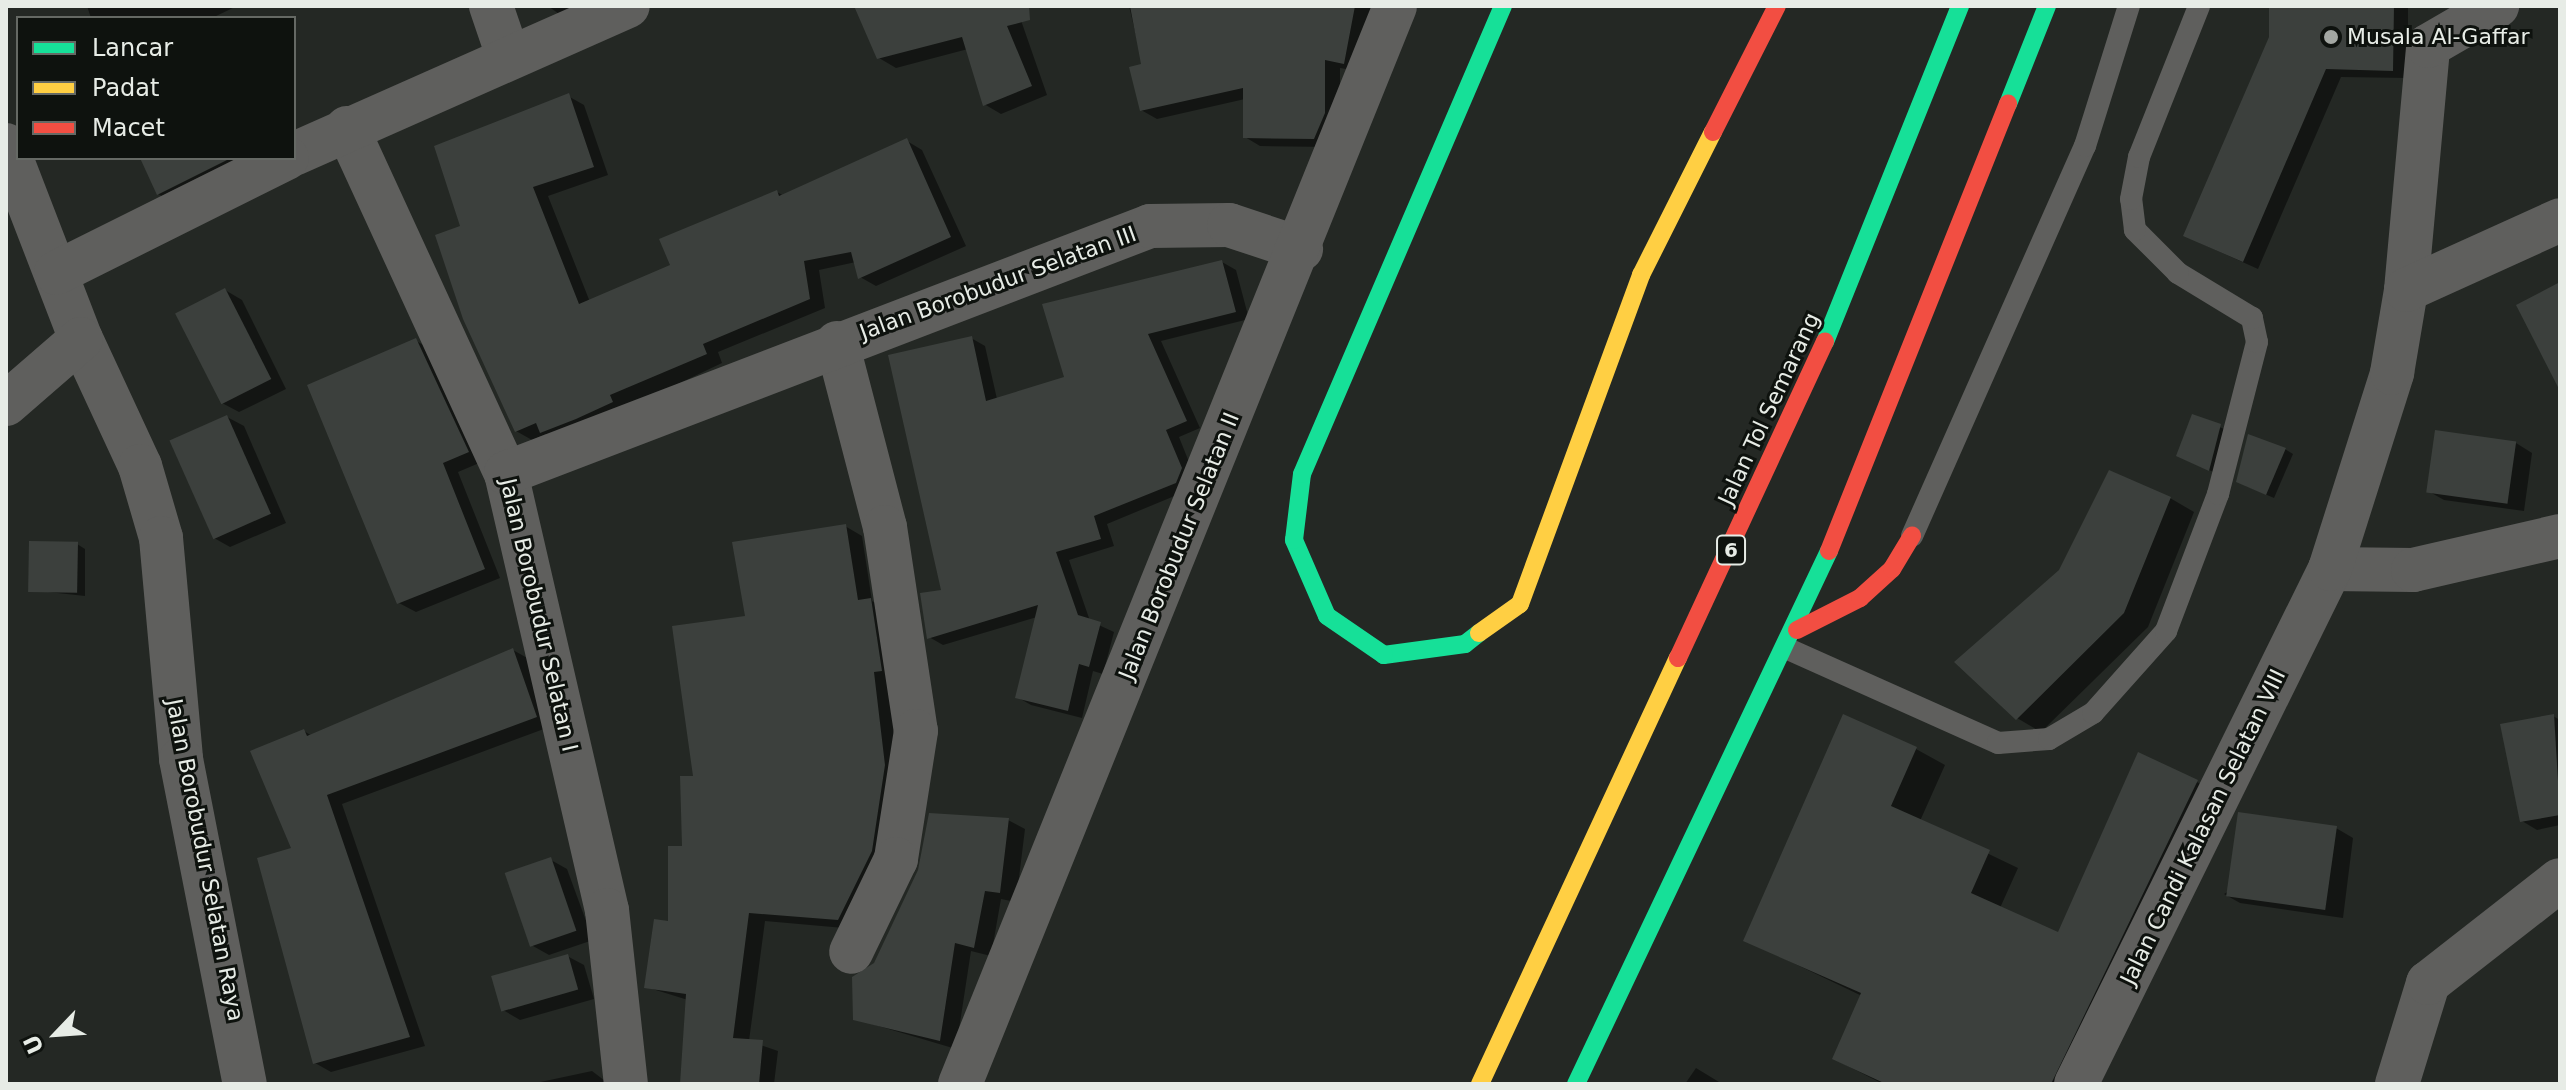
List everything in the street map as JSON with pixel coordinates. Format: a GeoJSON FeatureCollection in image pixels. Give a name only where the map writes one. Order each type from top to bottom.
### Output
{"type":"FeatureCollection","features":[{"type":"Feature","properties":{"kind":"highway"},"geometry":{"type":"LineString","coordinates":[[1503,6],[1302,474],[1294,540],[1327,616],[1384,655],[1465,644],[1520,604],[1641,275],[1777,6]]}},
{"type":"Feature","properties":{"kind":"highway","name":"Jalan Tol Semarang"},"geometry":{"type":"LineString","coordinates":[[1480,1084],[1863,261],[1960,6]]}},
{"type":"Feature","properties":{"kind":"highway"},"geometry":{"type":"LineString","coordinates":[[1576,1084],[1792,640],[2047,6]]}},
{"type":"Feature","properties":{"kind":"highway"},"geometry":{"type":"LineString","coordinates":[[1792,640],[1860,598],[1892,569],[1912,536]]}},
{"type":"Feature","properties":{"kind":"street"},"geometry":{"type":"LineString","coordinates":[[491,6],[508,56]]}},
{"type":"Feature","properties":{"kind":"street"},"geometry":{"type":"LineString","coordinates":[[296,153],[508,56],[628,6]]}},
{"type":"Feature","properties":{"kind":"street","name":"Jalan Borobudur Selatan II"},"geometry":{"type":"LineString","coordinates":[[960,1084],[1047,855],[1301,249],[1395,6]]}},
{"type":"Feature","properties":{"kind":"street","name":"Jalan Candi Kalasan Selatan VIII"},"geometry":{"type":"LineString","coordinates":[[2076,1084],[2330,569],[2392,373],[2406,290],[2428,46],[2497,6]]}},
{"type":"Feature","properties":{"kind":"street","name":"Jalan Borobudur Selatan I"},"geometry":{"type":"LineString","coordinates":[[347,128],[506,473],[607,910],[626,1084]]}},
{"type":"Feature","properties":{"kind":"street"},"geometry":{"type":"LineString","coordinates":[[6,145],[56,273],[283,160]]}},
{"type":"Feature","properties":{"kind":"street"},"geometry":{"type":"LineString","coordinates":[[2406,290],[2560,220]]}},
{"type":"Feature","properties":{"kind":"street","name":"Jalan Borobudur Selatan III"},"geometry":{"type":"LineString","coordinates":[[506,473],[837,343],[1150,226],[1229,225],[1301,249]]}},
{"type":"Feature","properties":{"kind":"street","name":"Jalan Borobudur Selatan Raya"},"geometry":{"type":"LineString","coordinates":[[56,273],[81,339],[140,466],[161,538],[181,759],[245,1084]]}},
{"type":"Feature","properties":{"kind":"street"},"geometry":{"type":"LineString","coordinates":[[6,404],[81,339]]}},
{"type":"Feature","properties":{"kind":"street","name":"Jalan Borobudur Selatan III"},"geometry":{"type":"LineString","coordinates":[[837,343],[885,527],[916,731],[896,859],[851,952]]}},
{"type":"Feature","properties":{"kind":"street"},"geometry":{"type":"LineString","coordinates":[[2330,569],[2413,570],[2560,536]]}},
{"type":"Feature","properties":{"kind":"street"},"geometry":{"type":"LineString","coordinates":[[2397,1084],[2428,983],[2560,880]]}},
{"type":"Feature","properties":{"kind":"lane"},"geometry":{"type":"LineString","coordinates":[[1912,536],[2085,146],[2129,6]]}},
{"type":"Feature","properties":{"kind":"lane"},"geometry":{"type":"LineString","coordinates":[[1792,640],[1998,743],[2049,739],[2093,713],[2166,631],[2218,494],[2257,342],[2252,318],[2178,273],[2135,230],[2131,199],[2139,157],[2199,6]]}},
{"type":"Feature","properties":{"kind":"building"},"geometry":{"type":"Polygon","coordinates":[[[854,6],[1029,6],[1030,20],[1007,26],[1032,86],[983,106],[962,37],[877,59],[854,6]]]}},
{"type":"Feature","properties":{"kind":"building"},"geometry":{"type":"Polygon","coordinates":[[[1130,6],[1355,6],[1344,64],[1325,60],[1325,113],[1314,139],[1243,138],[1243,88],[1140,111],[1129,67],[1141,64],[1130,6]]]}},
{"type":"Feature","properties":{"kind":"building"},"geometry":{"type":"Polygon","coordinates":[[[2269,6],[2394,6],[2393,71],[2326,69],[2243,262],[2183,236],[2269,37],[2269,6]]]}},
{"type":"Feature","properties":{"kind":"building"},"geometry":{"type":"Polygon","coordinates":[[[569,93],[594,167],[533,187],[579,304],[670,265],[659,239],[777,190],[779,196],[907,138],[951,237],[858,279],[851,252],[804,261],[810,299],[703,344],[707,354],[610,395],[613,402],[576,419],[540,433],[536,423],[515,432],[463,319],[435,235],[460,226],[434,146],[569,93]]]}},
{"type":"Feature","properties":{"kind":"building"},"geometry":{"type":"Polygon","coordinates":[[[141,160],[227,160],[157,195],[141,160]]]}},
{"type":"Feature","properties":{"kind":"building"},"geometry":{"type":"Polygon","coordinates":[[[1222,260],[1236,312],[1148,334],[1187,421],[1166,430],[1182,468],[1176,483],[1094,516],[1101,539],[1056,552],[1078,615],[1101,622],[1089,667],[1079,664],[1068,711],[1015,698],[1038,605],[927,639],[920,593],[941,590],[888,355],[972,336],[986,401],[1064,377],[1042,304],[1222,260]]]}},
{"type":"Feature","properties":{"kind":"building"},"geometry":{"type":"Polygon","coordinates":[[[2560,282],[2560,391],[2516,305],[2560,282]]]}},
{"type":"Feature","properties":{"kind":"building"},"geometry":{"type":"Polygon","coordinates":[[[225,288],[271,379],[221,404],[175,313],[225,288]]]}},
{"type":"Feature","properties":{"kind":"building"},"geometry":{"type":"Polygon","coordinates":[[[416,338],[469,452],[443,463],[485,569],[397,604],[307,385],[416,338]]]}},
{"type":"Feature","properties":{"kind":"building"},"geometry":{"type":"Polygon","coordinates":[[[2192,414],[2221,424],[2209,471],[2176,456],[2192,414]]]}},
{"type":"Feature","properties":{"kind":"building"},"geometry":{"type":"Polygon","coordinates":[[[227,415],[271,514],[213,539],[169,441],[227,415]]]}},
{"type":"Feature","properties":{"kind":"building"},"geometry":{"type":"Polygon","coordinates":[[[2435,430],[2516,441],[2507,504],[2426,492],[2435,430]]]}},
{"type":"Feature","properties":{"kind":"building"},"geometry":{"type":"Polygon","coordinates":[[[2248,434],[2286,448],[2266,495],[2236,482],[2248,434]]]}},
{"type":"Feature","properties":{"kind":"building"},"geometry":{"type":"Polygon","coordinates":[[[2109,470],[2171,497],[2124,613],[2016,720],[1954,662],[2059,570],[2109,470]]]}},
{"type":"Feature","properties":{"kind":"building"},"geometry":{"type":"Polygon","coordinates":[[[846,524],[858,600],[871,598],[882,671],[874,672],[885,765],[872,851],[838,920],[749,913],[733,1038],[763,1040],[759,1084],[680,1084],[686,994],[644,988],[654,919],[668,921],[668,846],[682,846],[680,776],[693,776],[672,626],[745,616],[732,542],[846,524]]]}},
{"type":"Feature","properties":{"kind":"building"},"geometry":{"type":"Polygon","coordinates":[[[29,541],[78,542],[77,593],[28,592],[29,541]]]}},
{"type":"Feature","properties":{"kind":"building"},"geometry":{"type":"Polygon","coordinates":[[[513,648],[537,717],[327,795],[410,1037],[313,1064],[257,858],[291,848],[250,751],[304,729],[307,736],[513,648]]]}},
{"type":"Feature","properties":{"kind":"building"},"geometry":{"type":"Polygon","coordinates":[[[1843,714],[1917,747],[1891,806],[1990,850],[1971,893],[2058,932],[2138,752],[2198,780],[2051,1084],[1886,1084],[1832,1059],[1861,993],[1743,941],[1843,714]]]}},
{"type":"Feature","properties":{"kind":"building"},"geometry":{"type":"Polygon","coordinates":[[[2554,714],[2560,815],[2520,822],[2500,724],[2554,714]]]}},
{"type":"Feature","properties":{"kind":"building"},"geometry":{"type":"Polygon","coordinates":[[[2238,812],[2337,826],[2325,910],[2226,896],[2238,812]]]}},
{"type":"Feature","properties":{"kind":"building"},"geometry":{"type":"Polygon","coordinates":[[[929,813],[1009,818],[1000,893],[985,891],[974,948],[955,943],[940,1041],[853,1020],[852,977],[874,963],[918,870],[929,813]]]}},
{"type":"Feature","properties":{"kind":"building"},"geometry":{"type":"Polygon","coordinates":[[[551,857],[576,931],[530,947],[505,873],[551,857]]]}},
{"type":"Feature","properties":{"kind":"building"},"geometry":{"type":"Polygon","coordinates":[[[568,954],[578,990],[501,1012],[491,976],[568,954]]]}},
{"type":"Feature","properties":{"kind":"traffic: fast"},"geometry":{"type":"LineString","coordinates":[[1479,633],[1465,644],[1384,655],[1327,616],[1294,540],[1302,474],[1503,6]]}},
{"type":"Feature","properties":{"kind":"traffic: fast"},"geometry":{"type":"LineString","coordinates":[[1825,342],[1960,6]]}},
{"type":"Feature","properties":{"kind":"traffic: fast"},"geometry":{"type":"LineString","coordinates":[[2008,104],[2047,6]]}},
{"type":"Feature","properties":{"kind":"traffic: fast"},"geometry":{"type":"LineString","coordinates":[[1576,1084],[1829,551]]}},
{"type":"Feature","properties":{"kind":"traffic: slow"},"geometry":{"type":"LineString","coordinates":[[1479,633],[1520,604],[1641,275],[1713,132]]}},
{"type":"Feature","properties":{"kind":"traffic: slow"},"geometry":{"type":"LineString","coordinates":[[1480,1084],[1678,658]]}},
{"type":"Feature","properties":{"kind":"traffic: jam"},"geometry":{"type":"LineString","coordinates":[[1713,132],[1777,6]]}},
{"type":"Feature","properties":{"kind":"traffic: jam"},"geometry":{"type":"LineString","coordinates":[[1829,551],[2008,104]]}},
{"type":"Feature","properties":{"kind":"traffic: jam"},"geometry":{"type":"LineString","coordinates":[[1678,658],[1825,342]]}},
{"type":"Feature","properties":{"kind":"traffic: jam"},"geometry":{"type":"LineString","coordinates":[[1797,630],[1860,598],[1892,569],[1912,536]]}},
{"type":"Feature","properties":{"kind":"place","name":"Musala Al-Gaffar"},"geometry":{"type":"Point","coordinates":[2331,37]}}]}
